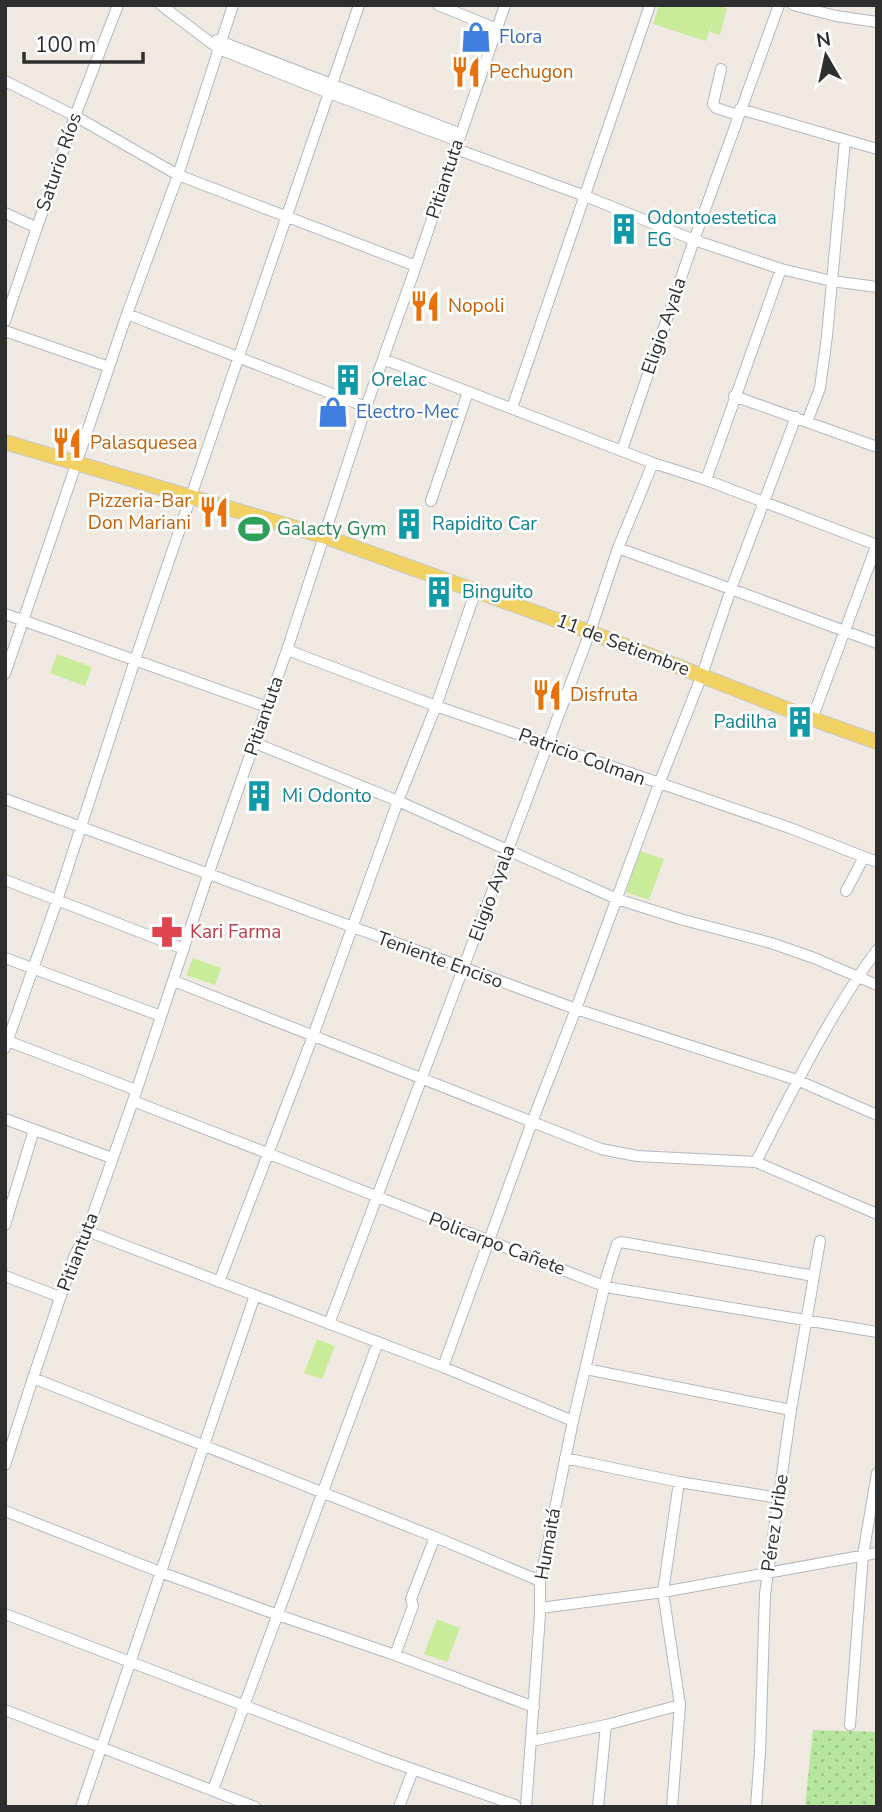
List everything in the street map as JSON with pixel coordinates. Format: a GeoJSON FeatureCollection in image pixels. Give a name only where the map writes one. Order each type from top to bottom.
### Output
{"type":"FeatureCollection","features":[{"type":"Feature","properties":{"kind":"main road","name":"11 de Setiembre"},"geometry":{"type":"LineString","coordinates":[[5,442],[323,536],[590,632],[877,742]]}},
{"type":"Feature","properties":{"kind":"street","name":"Saturio Ríos"},"geometry":{"type":"LineString","coordinates":[[5,321],[75,116],[118,5]]}},
{"type":"Feature","properties":{"kind":"street"},"geometry":{"type":"LineString","coordinates":[[160,5],[220,46],[330,88],[694,240],[781,269],[832,282],[877,287]]}},
{"type":"Feature","properties":{"kind":"street"},"geometry":{"type":"LineString","coordinates":[[5,674],[127,314],[178,175],[233,5]]}},
{"type":"Feature","properties":{"kind":"street"},"geometry":{"type":"LineString","coordinates":[[136,1090],[6,1043],[82,828],[135,660],[359,5]]}},
{"type":"Feature","properties":{"kind":"street"},"geometry":{"type":"LineString","coordinates":[[438,5],[497,29]]}},
{"type":"Feature","properties":{"kind":"street","name":"Pitiantuta"},"geometry":{"type":"LineString","coordinates":[[5,1465],[74,1257],[87,1231],[133,1101],[287,650],[366,407],[505,5]]}},
{"type":"Feature","properties":{"kind":"street"},"geometry":{"type":"LineString","coordinates":[[512,408],[650,5]]}},
{"type":"Feature","properties":{"kind":"street","name":"Eligio Ayala"},"geometry":{"type":"LineString","coordinates":[[622,450],[739,112],[779,5]]}},
{"type":"Feature","properties":{"kind":"street"},"geometry":{"type":"LineString","coordinates":[[793,5],[836,16],[877,22]]}},
{"type":"Feature","properties":{"kind":"street"},"geometry":{"type":"LineString","coordinates":[[721,69],[713,104],[716,108],[877,149]]}},
{"type":"Feature","properties":{"kind":"street"},"geometry":{"type":"LineString","coordinates":[[5,81],[75,116],[178,175],[416,266]]}},
{"type":"Feature","properties":{"kind":"street"},"geometry":{"type":"LineString","coordinates":[[807,422],[820,388],[845,140]]}},
{"type":"Feature","properties":{"kind":"street"},"geometry":{"type":"LineString","coordinates":[[5,213],[37,228]]}},
{"type":"Feature","properties":{"kind":"street"},"geometry":{"type":"LineString","coordinates":[[706,480],[781,269]]}},
{"type":"Feature","properties":{"kind":"street"},"geometry":{"type":"LineString","coordinates":[[127,314],[366,407]]}},
{"type":"Feature","properties":{"kind":"street"},"geometry":{"type":"LineString","coordinates":[[5,331],[109,367]]}},
{"type":"Feature","properties":{"kind":"street"},"geometry":{"type":"LineString","coordinates":[[383,359],[653,463],[706,480],[877,545],[812,719]]}},
{"type":"Feature","properties":{"kind":"street"},"geometry":{"type":"LineString","coordinates":[[432,502],[468,392]]}},
{"type":"Feature","properties":{"kind":"street"},"geometry":{"type":"LineString","coordinates":[[734,396],[877,447]]}},
{"type":"Feature","properties":{"kind":"street"},"geometry":{"type":"LineString","coordinates":[[443,1367],[796,417]]}},
{"type":"Feature","properties":{"kind":"street","name":"Eligio Ayala"},"geometry":{"type":"LineString","coordinates":[[329,1324],[590,632],[618,548],[653,463]]}},
{"type":"Feature","properties":{"kind":"street"},"geometry":{"type":"LineString","coordinates":[[618,548],[877,643]]}},
{"type":"Feature","properties":{"kind":"street"},"geometry":{"type":"LineString","coordinates":[[219,1282],[436,706],[476,590]]}},
{"type":"Feature","properties":{"kind":"street"},"geometry":{"type":"LineString","coordinates":[[5,614],[267,706]]}},
{"type":"Feature","properties":{"kind":"street","name":"Patricio Colman"},"geometry":{"type":"LineString","coordinates":[[287,650],[436,706],[790,828],[877,862]]}},
{"type":"Feature","properties":{"kind":"street"},"geometry":{"type":"LineString","coordinates":[[255,743],[398,801],[617,899],[771,943],[877,985]]}},
{"type":"Feature","properties":{"kind":"street","name":"Teniente Enciso"},"geometry":{"type":"LineString","coordinates":[[5,799],[576,1009],[797,1080],[877,1115]]}},
{"type":"Feature","properties":{"kind":"street"},"geometry":{"type":"LineString","coordinates":[[846,891],[864,857]]}},
{"type":"Feature","properties":{"kind":"street"},"geometry":{"type":"LineString","coordinates":[[5,880],[184,949]]}},
{"type":"Feature","properties":{"kind":"street"},"geometry":{"type":"LineString","coordinates":[[755,1162],[797,1080],[856,978],[877,950]]}},
{"type":"Feature","properties":{"kind":"street"},"geometry":{"type":"LineString","coordinates":[[5,958],[161,1016]]}},
{"type":"Feature","properties":{"kind":"street"},"geometry":{"type":"LineString","coordinates":[[174,981],[601,1149],[636,1156],[755,1162],[877,1214]]}},
{"type":"Feature","properties":{"kind":"street","name":"Policarpo Cañete"},"geometry":{"type":"LineString","coordinates":[[133,1101],[606,1287],[877,1332]]}},
{"type":"Feature","properties":{"kind":"street"},"geometry":{"type":"LineString","coordinates":[[5,1119],[112,1158]]}},
{"type":"Feature","properties":{"kind":"street"},"geometry":{"type":"LineString","coordinates":[[5,1225],[34,1130]]}},
{"type":"Feature","properties":{"kind":"street"},"geometry":{"type":"LineString","coordinates":[[87,1231],[443,1367],[573,1421]]}},
{"type":"Feature","properties":{"kind":"street","name":"Pérez Uribe"},"geometry":{"type":"LineString","coordinates":[[756,1807],[768,1574],[791,1410],[820,1241]]}},
{"type":"Feature","properties":{"kind":"street","name":"Humaitá"},"geometry":{"type":"LineString","coordinates":[[520,1806],[532,1741],[540,1581],[573,1421],[615,1247],[621,1242],[814,1276]]}},
{"type":"Feature","properties":{"kind":"street"},"geometry":{"type":"LineString","coordinates":[[5,1276],[60,1297]]}},
{"type":"Feature","properties":{"kind":"street"},"geometry":{"type":"LineString","coordinates":[[81,1807],[256,1295]]}},
{"type":"Feature","properties":{"kind":"street"},"geometry":{"type":"LineString","coordinates":[[213,1790],[377,1342]]}},
{"type":"Feature","properties":{"kind":"street"},"geometry":{"type":"LineString","coordinates":[[586,1369],[791,1410]]}},
{"type":"Feature","properties":{"kind":"street"},"geometry":{"type":"LineString","coordinates":[[33,1378],[540,1581]]}},
{"type":"Feature","properties":{"kind":"street"},"geometry":{"type":"LineString","coordinates":[[565,1458],[679,1482],[779,1498]]}},
{"type":"Feature","properties":{"kind":"street"},"geometry":{"type":"LineString","coordinates":[[850,1725],[863,1555],[877,1473]]}},
{"type":"Feature","properties":{"kind":"street"},"geometry":{"type":"LineString","coordinates":[[672,1807],[680,1705],[663,1592],[679,1482]]}},
{"type":"Feature","properties":{"kind":"street"},"geometry":{"type":"LineString","coordinates":[[5,1511],[160,1572],[534,1707]]}},
{"type":"Feature","properties":{"kind":"street"},"geometry":{"type":"LineString","coordinates":[[395,1655],[413,1606],[411,1600],[435,1537]]}},
{"type":"Feature","properties":{"kind":"street"},"geometry":{"type":"LineString","coordinates":[[540,1608],[663,1592],[877,1553]]}},
{"type":"Feature","properties":{"kind":"street"},"geometry":{"type":"LineString","coordinates":[[5,1614],[413,1770],[520,1806]]}},
{"type":"Feature","properties":{"kind":"street"},"geometry":{"type":"LineString","coordinates":[[532,1741],[680,1705]]}},
{"type":"Feature","properties":{"kind":"street"},"geometry":{"type":"LineString","coordinates":[[5,1710],[255,1807]]}},
{"type":"Feature","properties":{"kind":"street"},"geometry":{"type":"LineString","coordinates":[[598,1807],[606,1725]]}},
{"type":"Feature","properties":{"kind":"street"},"geometry":{"type":"LineString","coordinates":[[399,1807],[413,1770]]}},
{"type":"Feature","properties":{"kind":"green space"},"geometry":{"type":"Polygon","coordinates":[[[659,5],[717,5],[727,8],[720,35],[710,32],[712,22],[706,41],[653,24],[659,5]]]}},
{"type":"Feature","properties":{"kind":"green space"},"geometry":{"type":"Polygon","coordinates":[[[57,654],[92,667],[85,686],[50,673],[57,654]]]}},
{"type":"Feature","properties":{"kind":"green space"},"geometry":{"type":"Polygon","coordinates":[[[640,851],[664,859],[649,900],[626,892],[640,851]]]}},
{"type":"Feature","properties":{"kind":"green space"},"geometry":{"type":"Polygon","coordinates":[[[193,958],[221,968],[215,985],[186,975],[193,958]]]}},
{"type":"Feature","properties":{"kind":"green space"},"geometry":{"type":"Polygon","coordinates":[[[317,1339],[335,1346],[322,1379],[304,1373],[317,1339]]]}},
{"type":"Feature","properties":{"kind":"green space"},"geometry":{"type":"Polygon","coordinates":[[[437,1619],[460,1628],[447,1662],[424,1654],[437,1619]]]}},
{"type":"Feature","properties":{"kind":"green space"},"geometry":{"type":"Polygon","coordinates":[[[813,1730],[877,1732],[877,1807],[805,1807],[813,1730]]]}},
{"type":"Feature","properties":{"kind":"place","name":"Flora"},"geometry":{"type":"Point","coordinates":[476,37]}},
{"type":"Feature","properties":{"kind":"place","name":"Pechugon"},"geometry":{"type":"Point","coordinates":[466,72]}},
{"type":"Feature","properties":{"kind":"place","name":"Odontoestetica EG"},"geometry":{"type":"Point","coordinates":[624,229]}},
{"type":"Feature","properties":{"kind":"place","name":"Nopoli"},"geometry":{"type":"Point","coordinates":[425,306]}},
{"type":"Feature","properties":{"kind":"place","name":"Orelac"},"geometry":{"type":"Point","coordinates":[348,380]}},
{"type":"Feature","properties":{"kind":"place","name":"Electro-Mec"},"geometry":{"type":"Point","coordinates":[333,412]}},
{"type":"Feature","properties":{"kind":"place","name":"Palasquesea"},"geometry":{"type":"Point","coordinates":[67,443]}},
{"type":"Feature","properties":{"kind":"place","name":"Pizzeria-Bar Don Mariani"},"geometry":{"type":"Point","coordinates":[214,512]}},
{"type":"Feature","properties":{"kind":"place","name":"Rapidito Car"},"geometry":{"type":"Point","coordinates":[409,524]}},
{"type":"Feature","properties":{"kind":"place","name":"Galacty Gym"},"geometry":{"type":"Point","coordinates":[254,529]}},
{"type":"Feature","properties":{"kind":"place","name":"Binguito"},"geometry":{"type":"Point","coordinates":[439,592]}},
{"type":"Feature","properties":{"kind":"place","name":"Disfruta"},"geometry":{"type":"Point","coordinates":[547,695]}},
{"type":"Feature","properties":{"kind":"place","name":"Padilha"},"geometry":{"type":"Point","coordinates":[800,722]}},
{"type":"Feature","properties":{"kind":"place","name":"Mi Odonto"},"geometry":{"type":"Point","coordinates":[259,796]}},
{"type":"Feature","properties":{"kind":"place","name":"Kari Farma"},"geometry":{"type":"Point","coordinates":[167,932]}}]}
